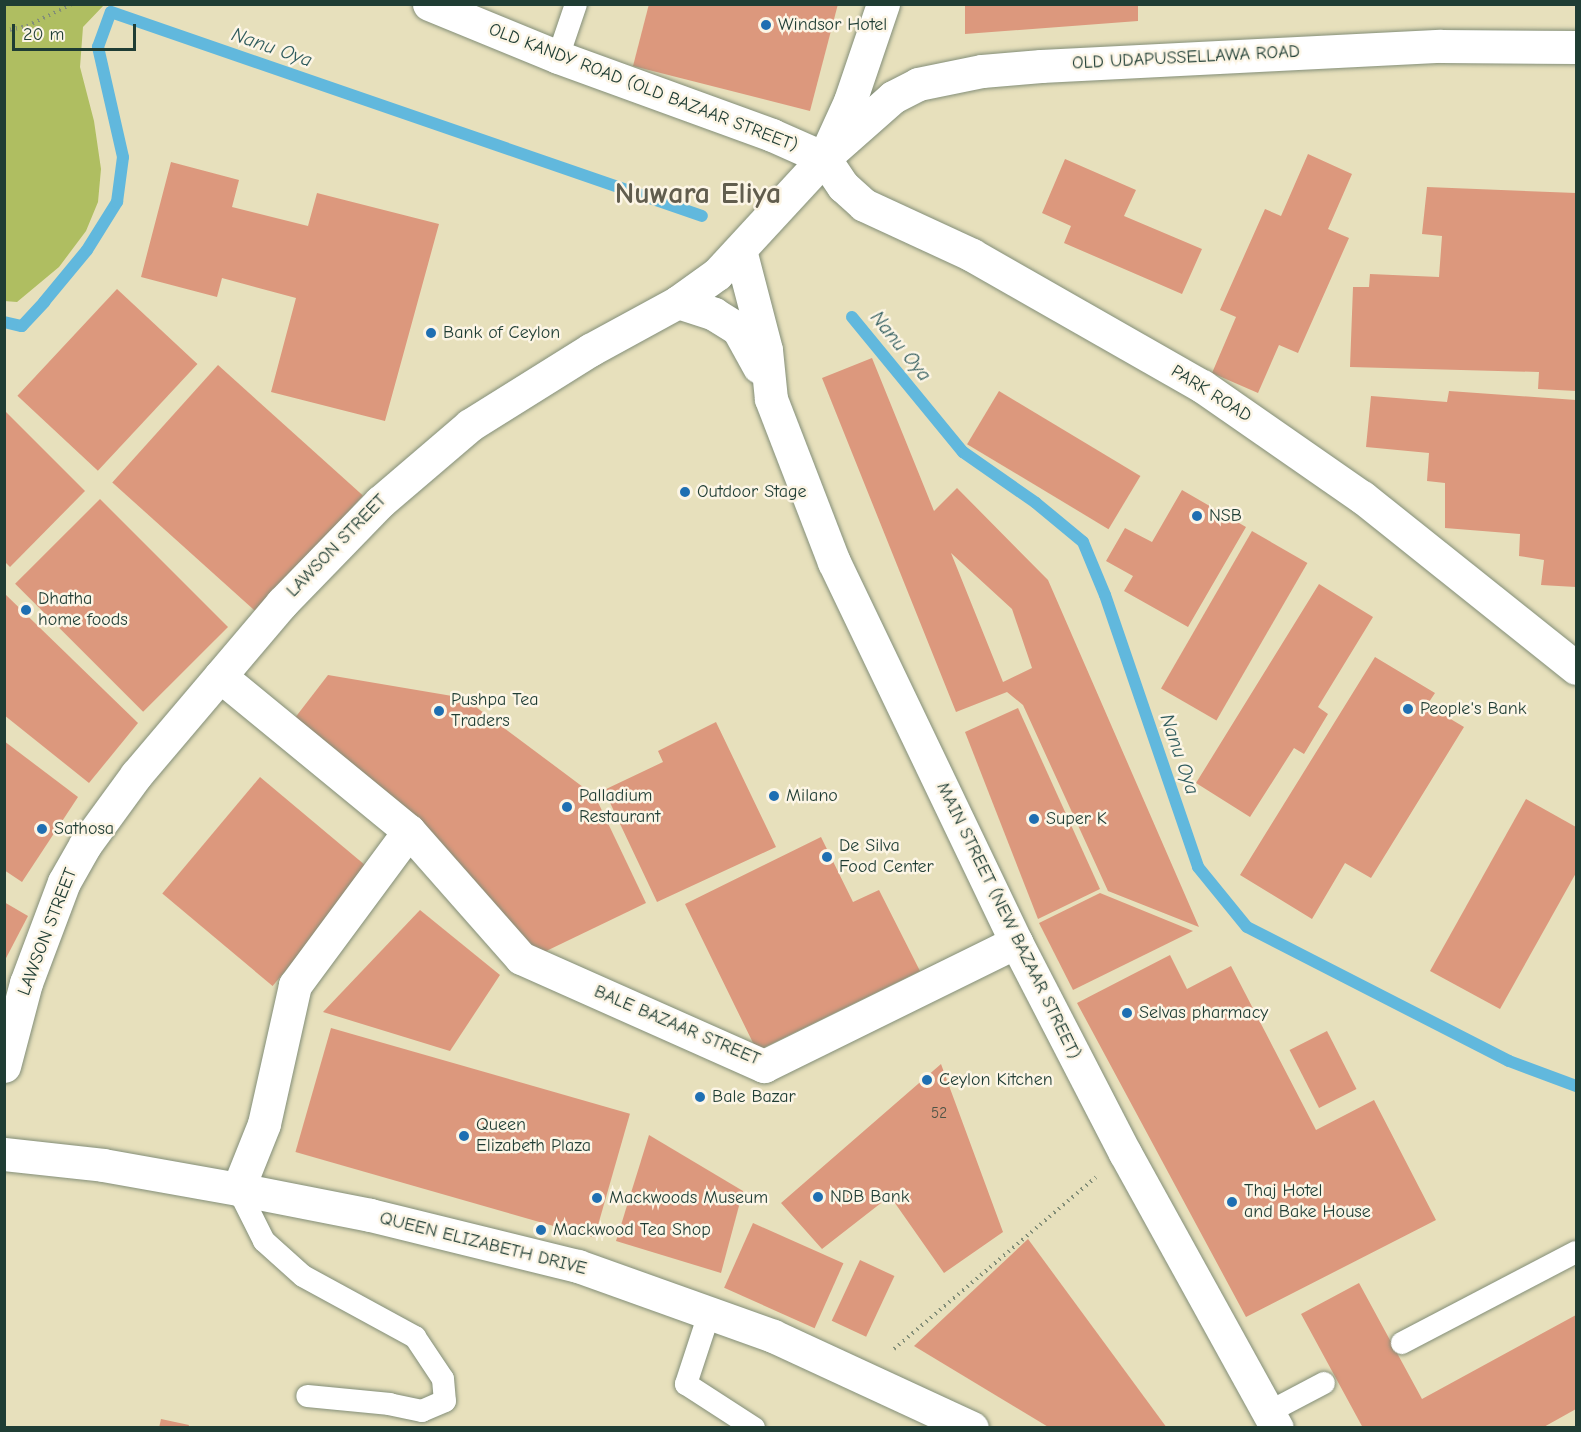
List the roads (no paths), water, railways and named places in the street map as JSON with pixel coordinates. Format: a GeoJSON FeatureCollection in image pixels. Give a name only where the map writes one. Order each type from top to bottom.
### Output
{"type":"FeatureCollection","features":[{"type":"Feature","properties":{"kind":"main road","name":"OLD KANDY ROAD (OLD BAZAAR STREET)"},"geometry":{"type":"LineString","coordinates":[[429,4],[558,57],[772,135],[824,158]]}},
{"type":"Feature","properties":{"kind":"main road"},"geometry":{"type":"LineString","coordinates":[[824,158],[857,82],[883,4]]}},
{"type":"Feature","properties":{"kind":"main road","name":"OLD UDAPUSSELLAWA ROAD"},"geometry":{"type":"LineString","coordinates":[[824,158],[893,97],[918,84],[982,71],[1162,58],[1441,46],[1576,46]]}},
{"type":"Feature","properties":{"kind":"main road","name":"LAWSON STREET"},"geometry":{"type":"LineString","coordinates":[[4,1066],[26,983],[64,882],[109,810],[282,603],[380,502],[437,452],[510,398],[678,302],[717,274],[824,158]]}},
{"type":"Feature","properties":{"kind":"main road","name":"PARK ROAD"},"geometry":{"type":"LineString","coordinates":[[824,158],[843,186],[864,205],[972,255],[1202,386],[1262,425],[1437,554],[1576,668]]}},
{"type":"Feature","properties":{"kind":"main road","name":"MAIN STREET (NEW BAZAAR STREET)"},"geometry":{"type":"LineString","coordinates":[[740,250],[766,350],[771,399]]}},
{"type":"Feature","properties":{"kind":"main road","name":"MAIN STREET (NEW BAZAAR STREET)"},"geometry":{"type":"LineString","coordinates":[[678,302],[714,314],[738,329],[752,350],[834,562],[1016,942],[1125,1153],[1273,1420]]}},
{"type":"Feature","properties":{"kind":"main road"},"geometry":{"type":"LineString","coordinates":[[220,676],[409,831],[295,985],[264,1124],[238,1189]]}},
{"type":"Feature","properties":{"kind":"main road","name":"BALE BAZAAR STREET"},"geometry":{"type":"LineString","coordinates":[[409,831],[521,958],[764,1066],[1016,942]]}},
{"type":"Feature","properties":{"kind":"main road","name":"QUEEN ELIZABETH DRIVE"},"geometry":{"type":"LineString","coordinates":[[4,1154],[103,1165],[238,1189],[520,1250],[578,1266],[825,1357],[972,1428]]}},
{"type":"Feature","properties":{"kind":"lane"},"geometry":{"type":"LineString","coordinates":[[558,57],[576,4]]}},
{"type":"Feature","properties":{"kind":"lane"},"geometry":{"type":"LineString","coordinates":[[238,1189],[264,1241],[303,1276],[415,1337],[443,1379],[445,1401],[422,1411],[390,1404],[308,1396]]}},
{"type":"Feature","properties":{"kind":"lane"},"geometry":{"type":"LineString","coordinates":[[1402,1343],[1576,1252]]}},
{"type":"Feature","properties":{"kind":"lane"},"geometry":{"type":"LineString","coordinates":[[709,1314],[686,1384],[754,1428]]}},
{"type":"Feature","properties":{"kind":"lane"},"geometry":{"type":"LineString","coordinates":[[1273,1420],[1324,1383]]}},
{"type":"Feature","properties":{"kind":"waterway","name":"Nanu Oya"},"geometry":{"type":"LineString","coordinates":[[4,322],[22,326],[87,250],[117,202],[123,157],[98,47],[111,12],[702,216]]}},
{"type":"Feature","properties":{"kind":"waterway","name":"Nanu Oya"},"geometry":{"type":"LineString","coordinates":[[852,317],[963,452],[1036,503],[1083,542],[1105,595],[1198,867],[1247,927],[1509,1061],[1576,1086]]}},
{"type":"Feature","properties":{"kind":"place","name":"Windsor Hotel"},"geometry":{"type":"Point","coordinates":[766,25]}},
{"type":"Feature","properties":{"kind":"place","name":"Bank of Ceylon"},"geometry":{"type":"Point","coordinates":[431,333]}},
{"type":"Feature","properties":{"kind":"place","name":"Outdoor Stage"},"geometry":{"type":"Point","coordinates":[685,492]}},
{"type":"Feature","properties":{"kind":"place","name":"NSB"},"geometry":{"type":"Point","coordinates":[1197,516]}},
{"type":"Feature","properties":{"kind":"place","name":"Dhatha home foods"},"geometry":{"type":"Point","coordinates":[26,610]}},
{"type":"Feature","properties":{"kind":"place","name":"People's Bank"},"geometry":{"type":"Point","coordinates":[1408,709]}},
{"type":"Feature","properties":{"kind":"place","name":"Pushpa Tea Traders"},"geometry":{"type":"Point","coordinates":[439,711]}},
{"type":"Feature","properties":{"kind":"place","name":"Milano"},"geometry":{"type":"Point","coordinates":[774,796]}},
{"type":"Feature","properties":{"kind":"place","name":"Palladium Restaurant"},"geometry":{"type":"Point","coordinates":[567,807]}},
{"type":"Feature","properties":{"kind":"place","name":"Super K"},"geometry":{"type":"Point","coordinates":[1034,819]}},
{"type":"Feature","properties":{"kind":"place","name":"Sathosa"},"geometry":{"type":"Point","coordinates":[42,829]}},
{"type":"Feature","properties":{"kind":"place","name":"De Silva Food Center"},"geometry":{"type":"Point","coordinates":[827,857]}},
{"type":"Feature","properties":{"kind":"place","name":"Selvas pharmacy"},"geometry":{"type":"Point","coordinates":[1127,1013]}},
{"type":"Feature","properties":{"kind":"place","name":"Ceylon Kitchen"},"geometry":{"type":"Point","coordinates":[927,1080]}},
{"type":"Feature","properties":{"kind":"place","name":"Bale Bazar"},"geometry":{"type":"Point","coordinates":[700,1097]}},
{"type":"Feature","properties":{"kind":"place","name":"Queen Elizabeth Plaza"},"geometry":{"type":"Point","coordinates":[464,1136]}},
{"type":"Feature","properties":{"kind":"place","name":"NDB Bank"},"geometry":{"type":"Point","coordinates":[818,1197]}},
{"type":"Feature","properties":{"kind":"place","name":"Mackwoods Museum"},"geometry":{"type":"Point","coordinates":[597,1198]}},
{"type":"Feature","properties":{"kind":"place","name":"Thaj Hotel and Bake House"},"geometry":{"type":"Point","coordinates":[1232,1202]}},
{"type":"Feature","properties":{"kind":"place","name":"Mackwood Tea Shop"},"geometry":{"type":"Point","coordinates":[541,1230]}},
{"type":"Feature","properties":{"kind":"district","name":"Nuwara Eliya"},"geometry":{"type":"Point","coordinates":[698,194]}}]}
